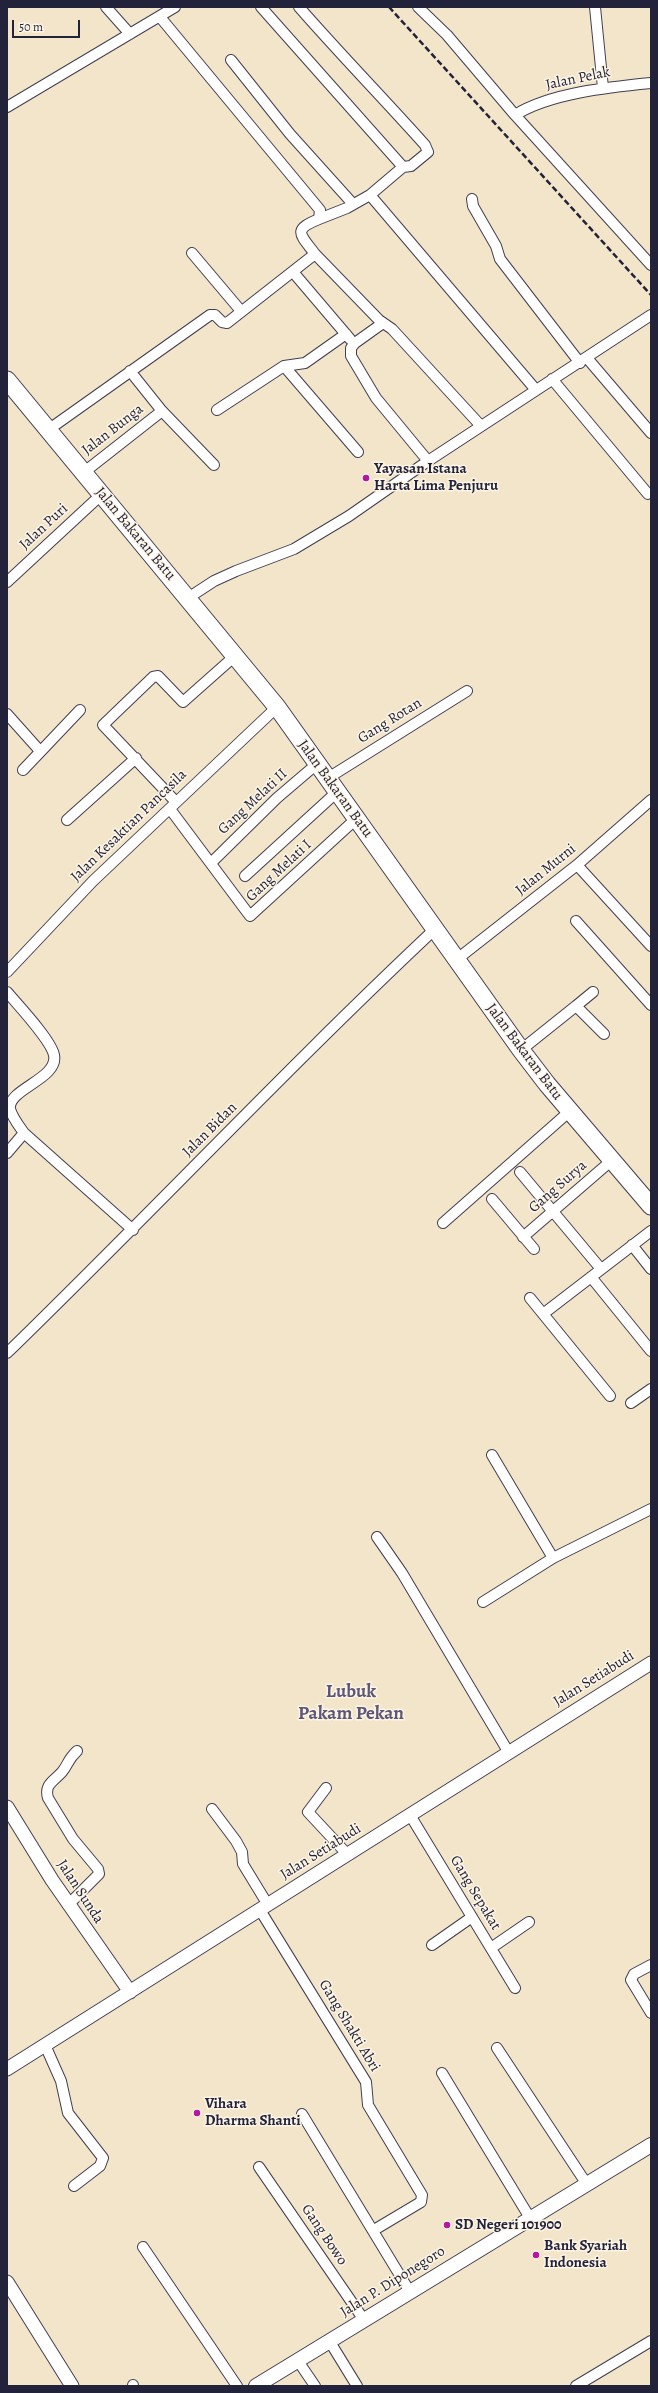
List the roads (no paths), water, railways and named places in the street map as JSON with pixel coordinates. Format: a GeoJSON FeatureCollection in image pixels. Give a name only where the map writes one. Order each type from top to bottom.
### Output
{"type":"FeatureCollection","features":[{"type":"Feature","properties":{"kind":"highway","name":"Jalan Bakaran Batu"},"geometry":{"type":"LineString","coordinates":[[7,380],[236,655],[277,707],[521,1050],[570,1111],[651,1206]]}},
{"type":"Feature","properties":{"kind":"main road","name":"Jalan P. Diponegoro"},"geometry":{"type":"LineString","coordinates":[[256,2386],[651,2145]]}},
{"type":"Feature","properties":{"kind":"street"},"geometry":{"type":"LineString","coordinates":[[106,7],[130,34]]}},
{"type":"Feature","properties":{"kind":"street"},"geometry":{"type":"LineString","coordinates":[[8,105],[175,7]]}},
{"type":"Feature","properties":{"kind":"street"},"geometry":{"type":"LineString","coordinates":[[261,7],[403,168]]}},
{"type":"Feature","properties":{"kind":"street"},"geometry":{"type":"LineString","coordinates":[[299,7],[425,145],[428,152],[408,168],[403,168],[370,196],[304,225],[301,230],[302,237],[315,254],[383,323],[392,329],[481,426]]}},
{"type":"Feature","properties":{"kind":"street"},"geometry":{"type":"LineString","coordinates":[[418,7],[447,35],[515,115],[651,264]]}},
{"type":"Feature","properties":{"kind":"street"},"geometry":{"type":"LineString","coordinates":[[595,7],[603,88]]}},
{"type":"Feature","properties":{"kind":"street"},"geometry":{"type":"LineString","coordinates":[[160,17],[316,205],[321,212],[319,219]]}},
{"type":"Feature","properties":{"kind":"street"},"geometry":{"type":"LineString","coordinates":[[231,60],[290,134],[353,204]]}},
{"type":"Feature","properties":{"kind":"street","name":"Jalan Pelak"},"geometry":{"type":"LineString","coordinates":[[515,115],[540,103],[603,88],[651,83]]}},
{"type":"Feature","properties":{"kind":"street"},"geometry":{"type":"LineString","coordinates":[[370,196],[536,390]]}},
{"type":"Feature","properties":{"kind":"street"},"geometry":{"type":"LineString","coordinates":[[472,199],[472,206],[496,246],[500,259],[584,360],[651,433]]}},
{"type":"Feature","properties":{"kind":"street"},"geometry":{"type":"LineString","coordinates":[[192,253],[241,311]]}},
{"type":"Feature","properties":{"kind":"street"},"geometry":{"type":"LineString","coordinates":[[48,430],[130,371],[170,345],[210,315],[216,315],[222,322],[227,323],[294,272],[315,254]]}},
{"type":"Feature","properties":{"kind":"street"},"geometry":{"type":"LineString","coordinates":[[294,272],[355,343]]}},
{"type":"Feature","properties":{"kind":"street"},"geometry":{"type":"LineString","coordinates":[[188,598],[214,582],[304,543],[349,516],[428,461],[651,315]]}},
{"type":"Feature","properties":{"kind":"street"},"geometry":{"type":"LineString","coordinates":[[383,323],[355,343],[351,348],[351,356],[366,385],[428,461]]}},
{"type":"Feature","properties":{"kind":"street"},"geometry":{"type":"LineString","coordinates":[[217,410],[284,366],[305,363],[346,334]]}},
{"type":"Feature","properties":{"kind":"street"},"geometry":{"type":"LineString","coordinates":[[284,366],[358,452]]}},
{"type":"Feature","properties":{"kind":"street"},"geometry":{"type":"LineString","coordinates":[[130,371],[162,411],[214,465]]}},
{"type":"Feature","properties":{"kind":"street"},"geometry":{"type":"LineString","coordinates":[[552,379],[648,494]]}},
{"type":"Feature","properties":{"kind":"street","name":"Jalan Bunga"},"geometry":{"type":"LineString","coordinates":[[83,473],[162,411]]}},
{"type":"Feature","properties":{"kind":"street","name":"Jalan Puri"},"geometry":{"type":"LineString","coordinates":[[7,582],[102,494]]}},
{"type":"Feature","properties":{"kind":"street"},"geometry":{"type":"LineString","coordinates":[[210,863],[173,806],[136,758],[103,725],[153,676],[158,676],[183,702],[236,655]]}},
{"type":"Feature","properties":{"kind":"street","name":"Gang Rotan"},"geometry":{"type":"LineString","coordinates":[[328,778],[467,690]]}},
{"type":"Feature","properties":{"kind":"street","name":"Jalan Kesaktian Pancasila"},"geometry":{"type":"LineString","coordinates":[[7,972],[93,881],[277,707]]}},
{"type":"Feature","properties":{"kind":"street"},"geometry":{"type":"LineString","coordinates":[[23,770],[80,710]]}},
{"type":"Feature","properties":{"kind":"street"},"geometry":{"type":"LineString","coordinates":[[7,714],[40,751]]}},
{"type":"Feature","properties":{"kind":"street"},"geometry":{"type":"LineString","coordinates":[[67,820],[136,758]]}},
{"type":"Feature","properties":{"kind":"street","name":"Gang Melati II"},"geometry":{"type":"LineString","coordinates":[[210,863],[277,798],[318,763]]}},
{"type":"Feature","properties":{"kind":"street"},"geometry":{"type":"LineString","coordinates":[[245,876],[338,791]]}},
{"type":"Feature","properties":{"kind":"street","name":"Jalan Murni"},"geometry":{"type":"LineString","coordinates":[[456,960],[577,865],[651,800]]}},
{"type":"Feature","properties":{"kind":"street","name":"Gang Melati I"},"geometry":{"type":"LineString","coordinates":[[210,863],[246,912],[252,916],[357,818]]}},
{"type":"Feature","properties":{"kind":"street"},"geometry":{"type":"LineString","coordinates":[[577,865],[651,946]]}},
{"type":"Feature","properties":{"kind":"street"},"geometry":{"type":"LineString","coordinates":[[576,921],[651,1005]]}},
{"type":"Feature","properties":{"kind":"street","name":"Jalan Bidan"},"geometry":{"type":"LineString","coordinates":[[7,1353],[133,1230],[360,999],[435,929]]}},
{"type":"Feature","properties":{"kind":"street"},"geometry":{"type":"LineString","coordinates":[[7,992],[47,1041],[54,1055],[53,1064],[48,1072],[10,1104],[10,1110],[24,1132],[133,1230]]}},
{"type":"Feature","properties":{"kind":"street"},"geometry":{"type":"LineString","coordinates":[[521,1050],[593,992]]}},
{"type":"Feature","properties":{"kind":"street"},"geometry":{"type":"LineString","coordinates":[[576,1006],[604,1034]]}},
{"type":"Feature","properties":{"kind":"street"},"geometry":{"type":"LineString","coordinates":[[443,1223],[570,1111]]}},
{"type":"Feature","properties":{"kind":"street"},"geometry":{"type":"LineString","coordinates":[[7,1153],[24,1132]]}},
{"type":"Feature","properties":{"kind":"street","name":"Gang Surya"},"geometry":{"type":"LineString","coordinates":[[523,1237],[611,1160]]}},
{"type":"Feature","properties":{"kind":"street"},"geometry":{"type":"LineString","coordinates":[[520,1172],[601,1269]]}},
{"type":"Feature","properties":{"kind":"street"},"geometry":{"type":"LineString","coordinates":[[492,1199],[534,1249]]}},
{"type":"Feature","properties":{"kind":"street"},"geometry":{"type":"LineString","coordinates":[[543,1314],[651,1232]]}},
{"type":"Feature","properties":{"kind":"street"},"geometry":{"type":"LineString","coordinates":[[632,1245],[651,1269]]}},
{"type":"Feature","properties":{"kind":"street"},"geometry":{"type":"LineString","coordinates":[[591,1278],[651,1351]]}},
{"type":"Feature","properties":{"kind":"street"},"geometry":{"type":"LineString","coordinates":[[530,1298],[610,1396]]}},
{"type":"Feature","properties":{"kind":"street"},"geometry":{"type":"LineString","coordinates":[[631,1403],[651,1389]]}},
{"type":"Feature","properties":{"kind":"street"},"geometry":{"type":"LineString","coordinates":[[492,1454],[553,1558]]}},
{"type":"Feature","properties":{"kind":"street"},"geometry":{"type":"LineString","coordinates":[[483,1602],[553,1558],[651,1508]]}},
{"type":"Feature","properties":{"kind":"street"},"geometry":{"type":"LineString","coordinates":[[377,1537],[402,1573],[509,1753]]}},
{"type":"Feature","properties":{"kind":"street","name":"Jalan Setiabudi"},"geometry":{"type":"LineString","coordinates":[[7,2069],[651,1663]]}},
{"type":"Feature","properties":{"kind":"street"},"geometry":{"type":"LineString","coordinates":[[68,1905],[99,1874],[98,1869],[73,1839],[48,1798],[46,1791],[49,1783],[63,1771],[68,1759],[77,1751]]}},
{"type":"Feature","properties":{"kind":"street"},"geometry":{"type":"LineString","coordinates":[[326,1788],[308,1812],[347,1854]]}},
{"type":"Feature","properties":{"kind":"street","name":"Jalan Sunda"},"geometry":{"type":"LineString","coordinates":[[7,1807],[68,1905],[130,1992]]}},
{"type":"Feature","properties":{"kind":"street","name":"Gang Shakti Abri"},"geometry":{"type":"LineString","coordinates":[[212,1809],[236,1841],[242,1852],[243,1864],[264,1907],[366,2082],[368,2105],[422,2195],[421,2202],[374,2230]]}},
{"type":"Feature","properties":{"kind":"street","name":"Gang Sepakat"},"geometry":{"type":"LineString","coordinates":[[410,1815],[515,1988]]}},
{"type":"Feature","properties":{"kind":"street"},"geometry":{"type":"LineString","coordinates":[[432,1945],[472,1917]]}},
{"type":"Feature","properties":{"kind":"street"},"geometry":{"type":"LineString","coordinates":[[491,1948],[529,1922]]}},
{"type":"Feature","properties":{"kind":"street"},"geometry":{"type":"LineString","coordinates":[[651,1965],[634,1974],[631,1980],[651,2013]]}},
{"type":"Feature","properties":{"kind":"street"},"geometry":{"type":"LineString","coordinates":[[45,2045],[60,2077],[68,2113],[103,2158],[100,2166],[74,2186]]}},
{"type":"Feature","properties":{"kind":"street"},"geometry":{"type":"LineString","coordinates":[[497,2048],[586,2184]]}},
{"type":"Feature","properties":{"kind":"street"},"geometry":{"type":"LineString","coordinates":[[442,2073],[530,2218]]}},
{"type":"Feature","properties":{"kind":"street"},"geometry":{"type":"LineString","coordinates":[[302,2114],[326,2155],[374,2230],[410,2292]]}},
{"type":"Feature","properties":{"kind":"street","name":"Gang Bowo"},"geometry":{"type":"LineString","coordinates":[[259,2167],[364,2320]]}},
{"type":"Feature","properties":{"kind":"street"},"geometry":{"type":"LineString","coordinates":[[143,2247],[237,2386]]}},
{"type":"Feature","properties":{"kind":"street"},"geometry":{"type":"LineString","coordinates":[[7,2282],[72,2386]]}},
{"type":"Feature","properties":{"kind":"street"},"geometry":{"type":"LineString","coordinates":[[576,2386],[651,2341]]}},
{"type":"Feature","properties":{"kind":"street"},"geometry":{"type":"LineString","coordinates":[[330,2342],[357,2386]]}},
{"type":"Feature","properties":{"kind":"street"},"geometry":{"type":"LineString","coordinates":[[298,2360],[315,2386]]}},
{"type":"Feature","properties":{"kind":"railway"},"geometry":{"type":"LineString","coordinates":[[389,7],[651,295]]}},
{"type":"Feature","properties":{"kind":"place","name":"Yayasan Istana Harta Lima Penjuru"},"geometry":{"type":"Point","coordinates":[366,478]}},
{"type":"Feature","properties":{"kind":"place","name":"Vihara Dharma Shanti"},"geometry":{"type":"Point","coordinates":[197,2113]}},
{"type":"Feature","properties":{"kind":"place","name":"SD Negeri 101900"},"geometry":{"type":"Point","coordinates":[447,2225]}},
{"type":"Feature","properties":{"kind":"place","name":"Bank Syariah Indonesia"},"geometry":{"type":"Point","coordinates":[536,2255]}},
{"type":"Feature","properties":{"kind":"district","name":"Lubuk Pakam Pekan"},"geometry":{"type":"Point","coordinates":[351,1703]}}]}
